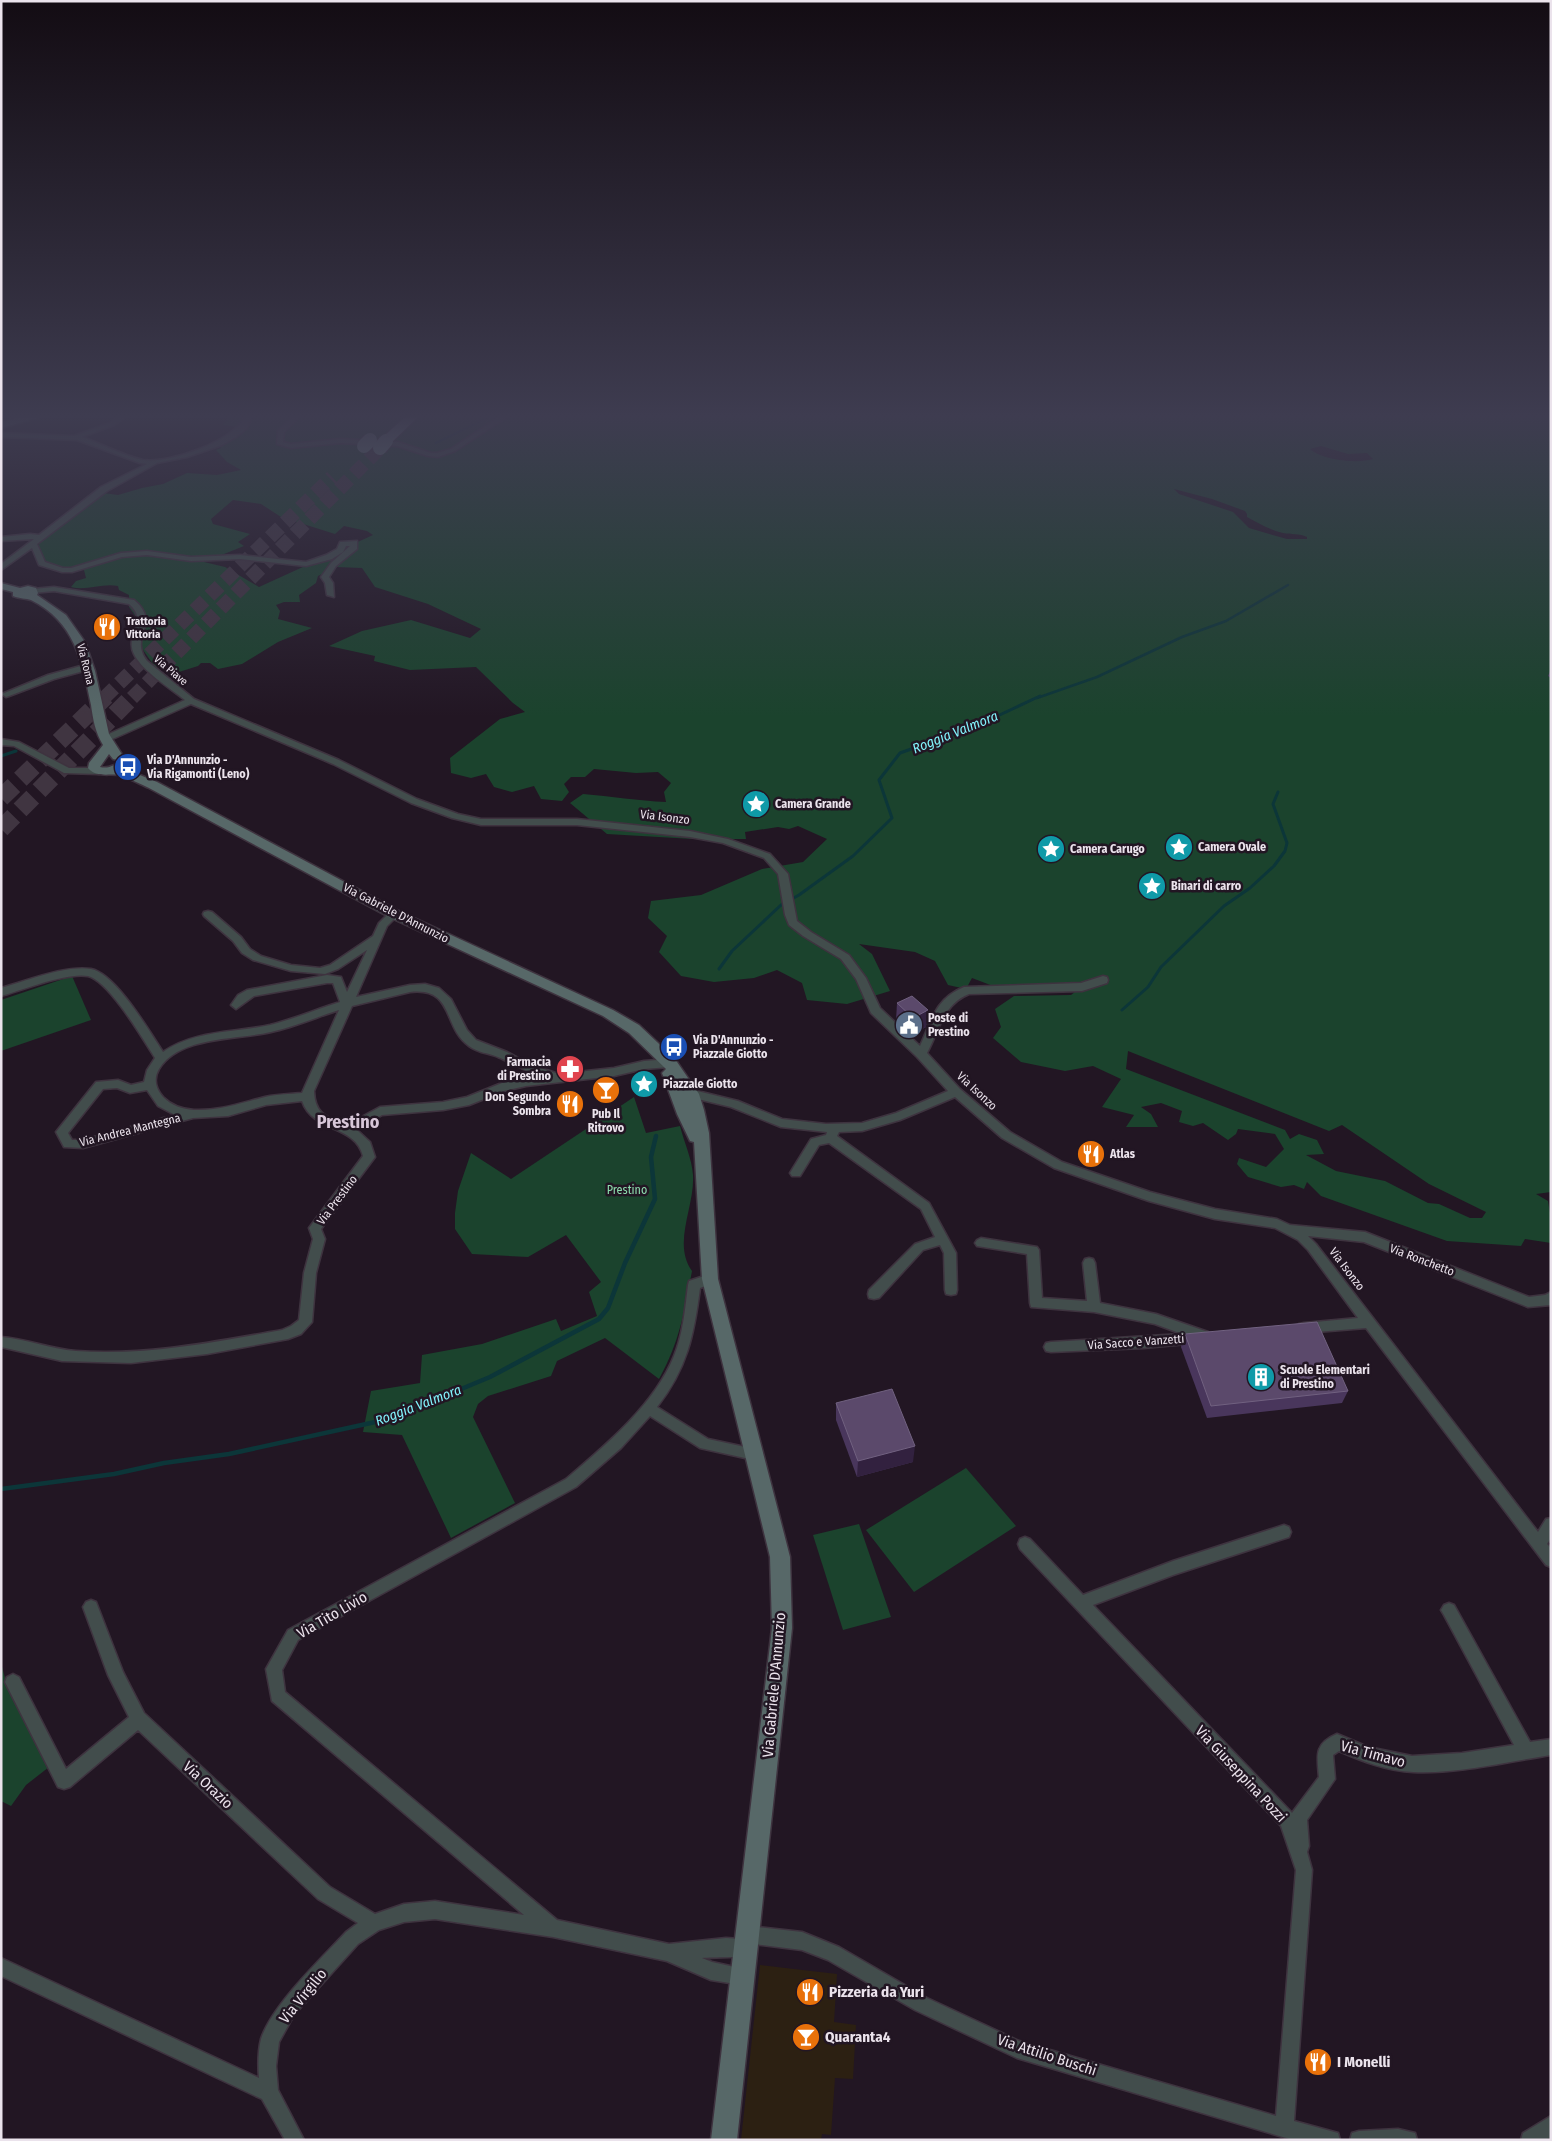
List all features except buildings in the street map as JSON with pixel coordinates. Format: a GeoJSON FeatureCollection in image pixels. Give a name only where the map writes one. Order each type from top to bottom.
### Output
{"type":"FeatureCollection","features":[{"type":"Feature","properties":{"kind":"main road","name":"Via Roma"},"geometry":{"type":"LineString","coordinates":[[1,586],[28,592],[55,611],[70,625],[80,639],[100,725]]}},
{"type":"Feature","properties":{"kind":"main road","name":"Via Gabriele D'Annunzio"},"geometry":{"type":"LineString","coordinates":[[100,725],[106,743],[121,766],[394,914],[608,1013],[634,1029],[666,1060],[672,1076],[691,1094],[701,1133],[710,1279],[780,1557],[782,1628],[724,2140]]}},
{"type":"Feature","properties":{"kind":"main road"},"geometry":{"type":"LineString","coordinates":[[106,743],[98,764],[121,766]]}},
{"type":"Feature","properties":{"kind":"main road","name":"Via Gabriele D'Annunzio"},"geometry":{"type":"LineString","coordinates":[[676,1080],[685,1114],[701,1147]]}},
{"type":"Feature","properties":{"kind":"street"},"geometry":{"type":"LineString","coordinates":[[1,568],[34,545],[68,517]]}},
{"type":"Feature","properties":{"kind":"street"},"geometry":{"type":"LineString","coordinates":[[1,539],[25,536],[42,538]]}},
{"type":"Feature","properties":{"kind":"street"},"geometry":{"type":"LineString","coordinates":[[34,545],[42,563],[62,570],[72,570],[109,558],[133,553],[166,554],[191,559],[257,558],[306,564],[329,557],[340,550],[343,544],[354,543],[354,547],[327,572],[325,577],[329,583],[331,594]]}},
{"type":"Feature","properties":{"kind":"street","name":"Via Piave"},"geometry":{"type":"LineString","coordinates":[[28,592],[45,589],[121,599],[138,606],[143,616],[136,648],[139,655],[144,663],[191,701],[336,762]]}},
{"type":"Feature","properties":{"kind":"street"},"geometry":{"type":"LineString","coordinates":[[6,694],[51,677],[88,667]]}},
{"type":"Feature","properties":{"kind":"street"},"geometry":{"type":"LineString","coordinates":[[106,743],[191,701]]}},
{"type":"Feature","properties":{"kind":"street"},"geometry":{"type":"LineString","coordinates":[[1,742],[16,744],[67,771],[81,770],[98,764]]}},
{"type":"Feature","properties":{"kind":"street","name":"Via Isonzo"},"geometry":{"type":"LineString","coordinates":[[336,762],[414,801],[455,816],[481,822],[577,822],[690,834],[725,841],[766,856],[774,862],[783,874],[793,923],[807,934],[845,957],[861,978],[875,1010],[922,1054],[956,1092],[1006,1136],[1058,1165],[1149,1196],[1214,1214],[1256,1220],[1289,1229],[1312,1247],[1551,1560]]}},
{"type":"Feature","properties":{"kind":"street"},"geometry":{"type":"LineString","coordinates":[[208,914],[236,939],[246,951],[257,958],[291,968],[311,971],[321,972],[334,967],[378,936]]}},
{"type":"Feature","properties":{"kind":"street"},"geometry":{"type":"LineString","coordinates":[[307,1097],[308,1090],[346,1004],[383,925],[394,914]]}},
{"type":"Feature","properties":{"kind":"street"},"geometry":{"type":"LineString","coordinates":[[1,992],[75,973],[91,973],[104,980],[128,1009],[161,1058]]}},
{"type":"Feature","properties":{"kind":"street"},"geometry":{"type":"LineString","coordinates":[[236,1005],[242,998],[251,994],[327,979],[337,980],[346,1004]]}},
{"type":"Feature","properties":{"kind":"street"},"geometry":{"type":"LineString","coordinates":[[922,1054],[944,1004],[955,993],[968,990],[1082,986],[1103,980]]}},
{"type":"Feature","properties":{"kind":"street"},"geometry":{"type":"LineString","coordinates":[[150,1085],[153,1067],[161,1058],[177,1048],[196,1040],[218,1035],[268,1030],[346,1004],[416,988],[436,990],[448,1000],[455,1019],[471,1042],[478,1047],[508,1057],[523,1066],[558,1078]]}},
{"type":"Feature","properties":{"kind":"street"},"geometry":{"type":"LineString","coordinates":[[348,1130],[380,1111],[443,1106],[470,1101],[502,1087],[526,1082],[614,1072],[666,1060]]}},
{"type":"Feature","properties":{"kind":"street"},"geometry":{"type":"LineString","coordinates":[[676,1080],[715,1099],[781,1123],[832,1133],[925,1206],[950,1253],[951,1290]]}},
{"type":"Feature","properties":{"kind":"street","name":"Via Andrea Mantegna"},"geometry":{"type":"LineString","coordinates":[[197,1113],[83,1144],[68,1144],[62,1132],[100,1085],[118,1084],[130,1089],[150,1085],[155,1095],[163,1104],[176,1111],[197,1113],[220,1112],[244,1108],[263,1102],[307,1097]]}},
{"type":"Feature","properties":{"kind":"street"},"geometry":{"type":"LineString","coordinates":[[796,1173],[815,1142],[832,1133],[900,1116],[956,1092]]}},
{"type":"Feature","properties":{"kind":"street"},"geometry":{"type":"LineString","coordinates":[[691,1094],[715,1099]]}},
{"type":"Feature","properties":{"kind":"street","name":"Via Prestino"},"geometry":{"type":"LineString","coordinates":[[1,1342],[20,1345],[35,1351],[78,1357],[122,1359],[202,1350],[283,1335],[296,1330],[305,1322],[308,1311],[310,1273],[319,1239],[315,1228],[369,1157],[369,1148],[364,1140],[348,1130],[316,1116],[310,1108],[307,1097]]}},
{"type":"Feature","properties":{"kind":"street"},"geometry":{"type":"LineString","coordinates":[[696,1110],[702,1101],[715,1099]]}},
{"type":"Feature","properties":{"kind":"street","name":"Via Ronchetto"},"geometry":{"type":"LineString","coordinates":[[1289,1229],[1365,1237],[1528,1302],[1550,1299]]}},
{"type":"Feature","properties":{"kind":"street"},"geometry":{"type":"LineString","coordinates":[[874,1294],[919,1247],[944,1239]]}},
{"type":"Feature","properties":{"kind":"street"},"geometry":{"type":"LineString","coordinates":[[981,1243],[1033,1250],[1036,1303],[1094,1308],[1089,1263]]}},
{"type":"Feature","properties":{"kind":"street","name":"Via Tito Livio"},"geometry":{"type":"LineString","coordinates":[[553,1928],[278,1696],[274,1669],[293,1636],[571,1483],[606,1455],[648,1408],[678,1363],[690,1320],[694,1285],[710,1279]]}},
{"type":"Feature","properties":{"kind":"street","name":"Via Sacco e Vanzetti"},"geometry":{"type":"LineString","coordinates":[[1051,1347],[1143,1343],[1212,1336],[1156,1319],[1094,1308]]}},
{"type":"Feature","properties":{"kind":"street"},"geometry":{"type":"LineString","coordinates":[[1293,1329],[1370,1322]]}},
{"type":"Feature","properties":{"kind":"street"},"geometry":{"type":"LineString","coordinates":[[648,1408],[706,1444],[754,1454]]}},
{"type":"Feature","properties":{"kind":"street"},"geometry":{"type":"LineString","coordinates":[[1539,1544],[1551,1524]]}},
{"type":"Feature","properties":{"kind":"street"},"geometry":{"type":"LineString","coordinates":[[1081,1603],[1172,1568],[1284,1532]]}},
{"type":"Feature","properties":{"kind":"street","name":"Via Giuseppina Pozzi"},"geometry":{"type":"LineString","coordinates":[[1025,1544],[1288,1821],[1304,1870],[1284,2128]]}},
{"type":"Feature","properties":{"kind":"street","name":"Via Orazio"},"geometry":{"type":"LineString","coordinates":[[91,1607],[116,1675],[138,1719],[324,1893],[374,1924]]}},
{"type":"Feature","properties":{"kind":"street"},"geometry":{"type":"LineString","coordinates":[[1449,1610],[1525,1750]]}},
{"type":"Feature","properties":{"kind":"street"},"geometry":{"type":"LineString","coordinates":[[13,1682],[64,1781],[138,1719]]}},
{"type":"Feature","properties":{"kind":"street","name":"Via Timavo"},"geometry":{"type":"LineString","coordinates":[[1304,1870],[1298,1818],[1327,1779],[1325,1752],[1337,1742],[1368,1756],[1412,1764],[1462,1760],[1551,1747]]}},
{"type":"Feature","properties":{"kind":"street","name":"Via Virgilio"},"geometry":{"type":"LineString","coordinates":[[269,2092],[267,2066],[270,2040],[288,2009],[352,1938],[374,1924],[404,1912],[435,1910],[553,1928],[668,1952],[711,1971],[742,1976]]}},
{"type":"Feature","properties":{"kind":"street","name":"Via Virgilio"},"geometry":{"type":"LineString","coordinates":[[668,1952],[747,1942]]}},
{"type":"Feature","properties":{"kind":"street","name":"Via Attilio Buschi"},"geometry":{"type":"LineString","coordinates":[[747,1942],[802,1942],[833,1953],[921,2004],[1017,2049],[1284,2128],[1331,2140]]}},
{"type":"Feature","properties":{"kind":"street"},"geometry":{"type":"LineString","coordinates":[[1,1967],[269,2092],[295,2140]]}},
{"type":"Feature","properties":{"kind":"street"},"geometry":{"type":"LineString","coordinates":[[1530,2140],[1551,2125]]}},
{"type":"Feature","properties":{"kind":"street"},"geometry":{"type":"LineString","coordinates":[[1359,2140],[1398,2138],[1408,2140]]}},
{"type":"Feature","properties":{"kind":"shaded area"},"geometry":{"type":"Polygon","coordinates":[[[760,1965],[837,1974],[834,2022],[856,2025],[853,2079],[835,2078],[831,2135],[822,2134],[821,2140],[741,2140],[760,1965]]]}},
{"type":"Feature","properties":{"kind":"green space"},"geometry":{"type":"Polygon","coordinates":[[[213,517],[211,519],[213,524],[250,534],[238,542],[244,546],[204,562],[225,567],[259,587],[373,535],[367,531],[344,526],[335,534],[281,517],[1238,517],[1249,528],[1287,539],[1307,539],[1304,536],[1283,533],[1269,528],[1247,517],[1551,517],[1551,1192],[1536,1194],[1548,1201],[1551,1219],[1551,1243],[1525,1239],[1521,1246],[1447,1241],[1321,1196],[1307,1182],[1304,1189],[1294,1185],[1281,1187],[1248,1177],[1237,1164],[1239,1158],[1266,1167],[1284,1149],[1275,1134],[1238,1129],[1236,1134],[1228,1140],[1203,1123],[1193,1126],[1179,1122],[1182,1111],[1161,1103],[1141,1107],[1151,1114],[1158,1127],[1126,1127],[1134,1115],[1102,1107],[1121,1079],[1093,1066],[1065,1071],[1021,1062],[993,1038],[1001,1027],[995,1009],[1014,996],[1071,995],[1090,980],[1065,987],[993,986],[972,978],[966,989],[948,985],[935,961],[915,952],[859,944],[872,954],[890,991],[847,1004],[807,1000],[802,983],[777,970],[754,978],[714,982],[681,976],[659,952],[667,936],[648,918],[651,901],[701,895],[762,869],[803,862],[827,839],[798,826],[789,829],[778,827],[745,832],[746,839],[693,839],[607,834],[570,803],[583,794],[666,802],[664,792],[671,783],[658,772],[636,773],[594,769],[585,777],[571,777],[564,784],[569,792],[562,801],[541,799],[534,786],[512,792],[494,787],[486,774],[471,778],[451,773],[450,758],[500,719],[525,712],[476,667],[410,670],[374,661],[375,656],[329,646],[362,631],[411,620],[470,638],[481,629],[428,604],[375,587],[362,568],[336,567],[318,576],[316,583],[299,595],[300,602],[284,602],[276,605],[280,611],[278,619],[312,628],[278,642],[242,664],[218,669],[210,663],[201,663],[198,666],[179,672],[175,668],[155,667],[141,647],[139,621],[129,607],[129,595],[119,590],[118,586],[112,585],[82,588],[71,587],[76,581],[86,578],[83,566],[62,568],[44,561],[38,545],[65,518],[213,517]],[[1128,1051],[1126,1069],[1285,1130],[1290,1139],[1299,1134],[1317,1140],[1324,1154],[1306,1155],[1336,1171],[1385,1181],[1428,1203],[1439,1204],[1470,1218],[1482,1218],[1486,1212],[1429,1184],[1342,1125],[1329,1131],[1128,1051]]]}},
{"type":"Feature","properties":{"kind":"green space"},"geometry":{"type":"Polygon","coordinates":[[[72,976],[91,1020],[1,1051],[1,1000],[72,976]]]}},
{"type":"Feature","properties":{"kind":"green space"},"geometry":{"type":"Polygon","coordinates":[[[634,1097],[646,1133],[680,1126],[690,1157],[693,1175],[693,1187],[684,1237],[686,1260],[692,1271],[684,1314],[672,1352],[659,1379],[605,1338],[557,1361],[551,1376],[488,1396],[478,1404],[473,1417],[515,1503],[451,1538],[402,1435],[363,1432],[371,1391],[420,1383],[422,1355],[482,1344],[556,1319],[561,1331],[597,1316],[589,1292],[601,1282],[566,1235],[528,1257],[472,1254],[455,1229],[458,1191],[471,1153],[511,1179],[634,1097]]]}},
{"type":"Feature","properties":{"kind":"green space"},"geometry":{"type":"Polygon","coordinates":[[[966,1468],[1016,1526],[914,1592],[866,1530],[966,1468]]]}},
{"type":"Feature","properties":{"kind":"green space"},"geometry":{"type":"Polygon","coordinates":[[[859,1524],[891,1617],[843,1630],[813,1535],[859,1524]]]}},
{"type":"Feature","properties":{"kind":"green space"},"geometry":{"type":"Polygon","coordinates":[[[1,1663],[8,1689],[49,1767],[26,1785],[11,1806],[1,1801],[1,1663]]]}},
{"type":"Feature","properties":{"kind":"waterway","name":"Roggia Valmora"},"geometry":{"type":"LineString","coordinates":[[1037,698],[1097,677],[1182,637],[1226,621],[1288,585]]}},
{"type":"Feature","properties":{"kind":"waterway","name":"Roggia Valmora"},"geometry":{"type":"LineString","coordinates":[[719,969],[732,951],[781,905],[799,895],[853,856],[892,818],[879,780],[900,753],[976,726],[1040,696]]}},
{"type":"Feature","properties":{"kind":"waterway"},"geometry":{"type":"LineString","coordinates":[[1,756],[16,751]]}},
{"type":"Feature","properties":{"kind":"waterway"},"geometry":{"type":"LineString","coordinates":[[1122,1010],[1148,987],[1161,967],[1224,906],[1250,888],[1274,866],[1285,851],[1287,843],[1273,804],[1278,792]]}},
{"type":"Feature","properties":{"kind":"waterway","name":"Roggia Valmora"},"geometry":{"type":"LineString","coordinates":[[1,1489],[114,1474],[164,1463],[229,1454],[389,1419],[490,1377],[599,1319],[608,1308],[625,1263],[655,1199],[651,1157],[656,1136]]}},
{"type":"Feature","properties":{"kind":"tunnel"},"geometry":{"type":"LineString","coordinates":[[104,698],[291,517]]}},
{"type":"Feature","properties":{"kind":"tunnel"},"geometry":{"type":"LineString","coordinates":[[132,698],[312,517]]}},
{"type":"Feature","properties":{"kind":"tunnel"},"geometry":{"type":"LineString","coordinates":[[1,798],[106,696]]}},
{"type":"Feature","properties":{"kind":"tunnel"},"geometry":{"type":"LineString","coordinates":[[1,829],[133,696]]}},
{"type":"Feature","properties":{"kind":"place","name":"Trattoria Vittoria"},"geometry":{"type":"Point","coordinates":[107,627]}},
{"type":"Feature","properties":{"kind":"place","name":"Via D'Annunzio - Via Rigamonti (Leno)"},"geometry":{"type":"Point","coordinates":[128,767]}},
{"type":"Feature","properties":{"kind":"place","name":"Camera Grande"},"geometry":{"type":"Point","coordinates":[756,804]}},
{"type":"Feature","properties":{"kind":"place","name":"Camera Ovale"},"geometry":{"type":"Point","coordinates":[1179,847]}},
{"type":"Feature","properties":{"kind":"place","name":"Camera Carugo"},"geometry":{"type":"Point","coordinates":[1051,849]}},
{"type":"Feature","properties":{"kind":"place","name":"Binari di carro"},"geometry":{"type":"Point","coordinates":[1152,886]}},
{"type":"Feature","properties":{"kind":"place","name":"Poste di Prestino"},"geometry":{"type":"Point","coordinates":[909,1025]}},
{"type":"Feature","properties":{"kind":"place","name":"Via D'Annunzio - Piazzale Giotto"},"geometry":{"type":"Point","coordinates":[674,1047]}},
{"type":"Feature","properties":{"kind":"place","name":"Farmacia di Prestino"},"geometry":{"type":"Point","coordinates":[570,1069]}},
{"type":"Feature","properties":{"kind":"place","name":"Piazzale Giotto"},"geometry":{"type":"Point","coordinates":[644,1084]}},
{"type":"Feature","properties":{"kind":"place","name":"Pub Il Ritrovo"},"geometry":{"type":"Point","coordinates":[606,1090]}},
{"type":"Feature","properties":{"kind":"place","name":"Don Segundo Sombra"},"geometry":{"type":"Point","coordinates":[570,1104]}},
{"type":"Feature","properties":{"kind":"place","name":"Atlas"},"geometry":{"type":"Point","coordinates":[1091,1154]}},
{"type":"Feature","properties":{"kind":"place","name":"Scuole Elementari di Prestino"},"geometry":{"type":"Point","coordinates":[1261,1377]}},
{"type":"Feature","properties":{"kind":"place","name":"Pizzeria da Yuri"},"geometry":{"type":"Point","coordinates":[810,1992]}},
{"type":"Feature","properties":{"kind":"place","name":"Quaranta4"},"geometry":{"type":"Point","coordinates":[806,2037]}},
{"type":"Feature","properties":{"kind":"place","name":"I Monelli"},"geometry":{"type":"Point","coordinates":[1318,2062]}},
{"type":"Feature","properties":{"kind":"district","name":"Prestino"},"geometry":{"type":"Point","coordinates":[348,1122]}}]}
